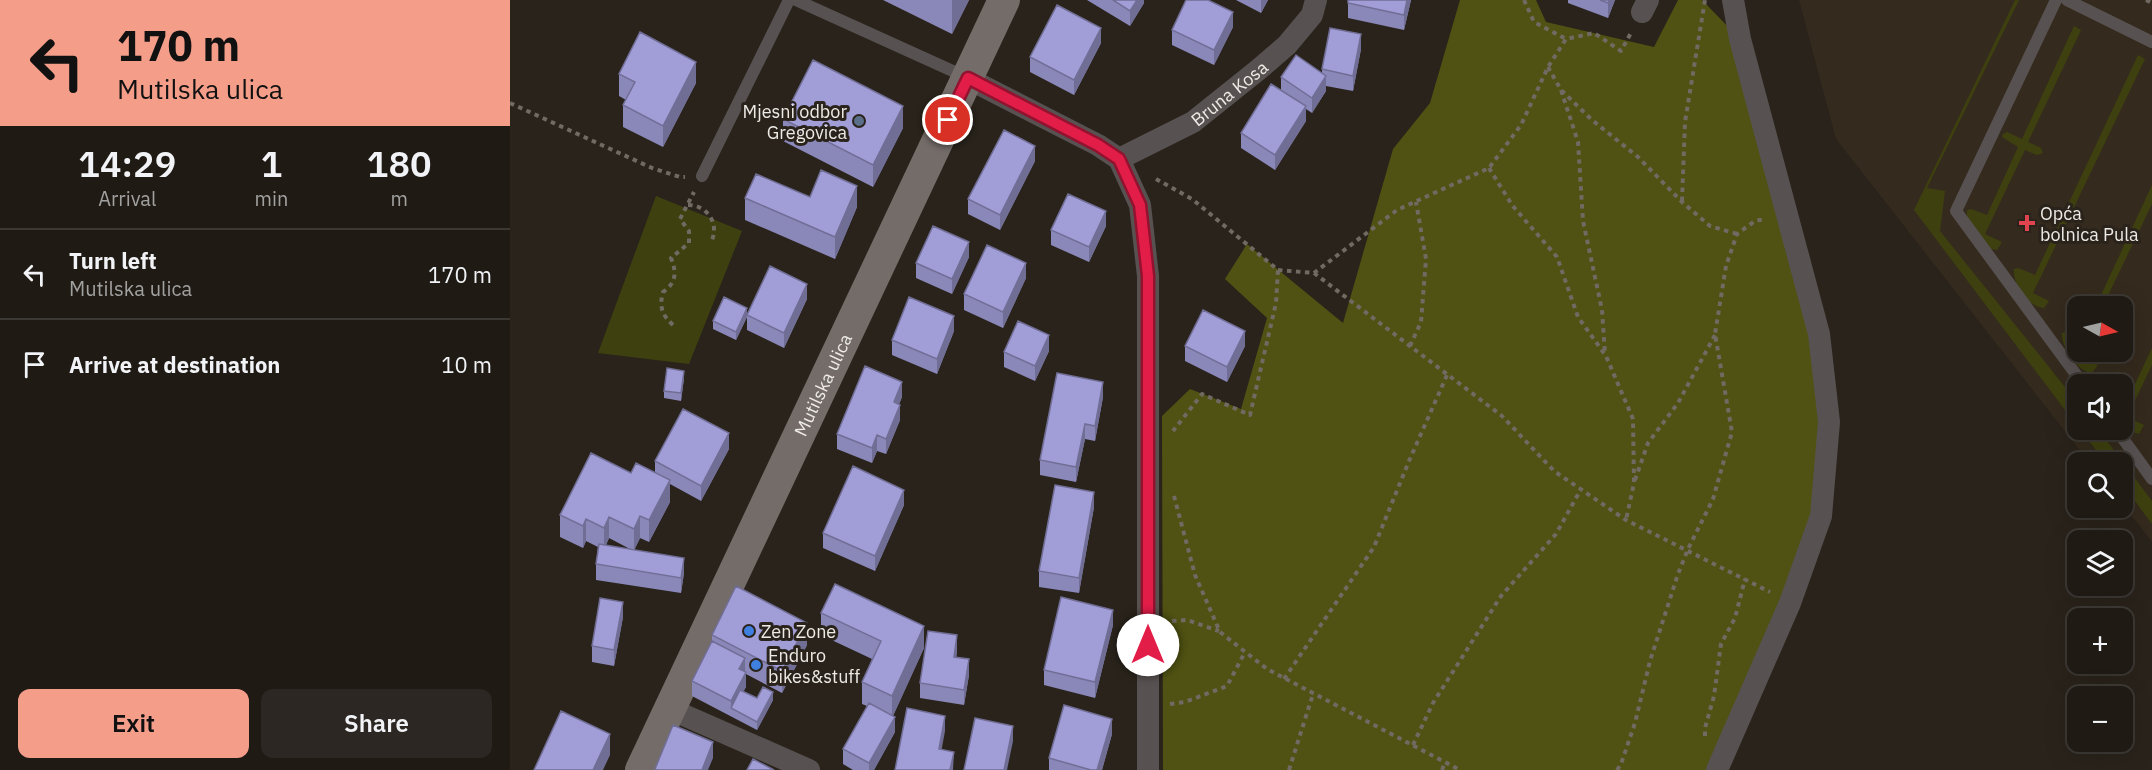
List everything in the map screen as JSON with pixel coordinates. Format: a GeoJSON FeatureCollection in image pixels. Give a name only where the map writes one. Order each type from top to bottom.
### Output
{"type":"FeatureCollection","features":[{"type":"Feature","properties":{"kind":"main road","name":"Mutilska ulica"},"geometry":{"type":"LineString","coordinates":[[641,770],[1004,0]]}},
{"type":"Feature","properties":{"kind":"street","name":"Bruna Kosa"},"geometry":{"type":"LineString","coordinates":[[1119,159],[1193,122],[1258,70],[1287,45],[1312,15],[1316,0]]}},
{"type":"Feature","properties":{"kind":"street"},"geometry":{"type":"LineString","coordinates":[[1717,770],[1790,603],[1821,516],[1829,422],[1819,334],[1740,39],[1733,0]]}},
{"type":"Feature","properties":{"kind":"street"},"geometry":{"type":"LineString","coordinates":[[968,78],[1098,145],[1119,159],[1140,205],[1148,276],[1148,770]]}},
{"type":"Feature","properties":{"kind":"street"},"geometry":{"type":"LineString","coordinates":[[670,709],[810,770]]}},
{"type":"Feature","properties":{"kind":"lane"},"geometry":{"type":"LineString","coordinates":[[702,176],[789,0]]}},
{"type":"Feature","properties":{"kind":"lane"},"geometry":{"type":"LineString","coordinates":[[796,0],[968,78]]}},
{"type":"Feature","properties":{"kind":"lane"},"geometry":{"type":"LineString","coordinates":[[2056,0],[1956,211],[2076,374]]}},
{"type":"Feature","properties":{"kind":"lane"},"geometry":{"type":"LineString","coordinates":[[2067,0],[2152,42]]}},
{"type":"Feature","properties":{"kind":"lane"},"geometry":{"type":"LineString","coordinates":[[2124,440],[2152,479]]}},
{"type":"Feature","properties":{"kind":"path"},"geometry":{"type":"LineString","coordinates":[[1524,0],[1534,22],[1566,39],[1594,33],[1621,51],[1645,6]]}},
{"type":"Feature","properties":{"kind":"path"},"geometry":{"type":"LineString","coordinates":[[1682,202],[1685,122],[1705,0]]}},
{"type":"Feature","properties":{"kind":"path"},"geometry":{"type":"LineString","coordinates":[[2146,0],[2152,3]]}},
{"type":"Feature","properties":{"kind":"path"},"geometry":{"type":"LineString","coordinates":[[1314,273],[1397,210],[1489,168],[1521,125],[1548,67],[1566,39]]}},
{"type":"Feature","properties":{"kind":"path"},"geometry":{"type":"LineString","coordinates":[[1548,67],[1561,90],[1578,142],[1583,221],[1602,310],[1606,356]]}},
{"type":"Feature","properties":{"kind":"path"},"geometry":{"type":"LineString","coordinates":[[1561,90],[1592,120],[1638,157],[1682,202],[1710,226],[1737,234]]}},
{"type":"Feature","properties":{"kind":"path"},"geometry":{"type":"LineString","coordinates":[[510,103],[652,168],[680,177],[702,176],[680,219],[689,231],[688,243],[671,258],[676,276],[671,287],[663,292],[660,302],[662,314],[674,325]]}},
{"type":"Feature","properties":{"kind":"path"},"geometry":{"type":"LineString","coordinates":[[1119,159],[1192,199],[1278,270],[1314,273],[1502,416],[1554,471],[1626,520],[1688,549],[1790,603]]}},
{"type":"Feature","properties":{"kind":"path"},"geometry":{"type":"LineString","coordinates":[[1489,168],[1512,205],[1557,257],[1578,317],[1606,356],[1633,419],[1634,483]]}},
{"type":"Feature","properties":{"kind":"path"},"geometry":{"type":"LineString","coordinates":[[1410,346],[1421,322],[1426,259],[1416,202]]}},
{"type":"Feature","properties":{"kind":"path"},"geometry":{"type":"LineString","coordinates":[[687,205],[700,207],[712,219],[714,235],[711,242]]}},
{"type":"Feature","properties":{"kind":"path"},"geometry":{"type":"LineString","coordinates":[[1626,520],[1634,483],[1648,443],[1678,403],[1715,334],[1726,266],[1737,234],[1755,221],[1788,213]]}},
{"type":"Feature","properties":{"kind":"path"},"geometry":{"type":"LineString","coordinates":[[1173,442],[1173,432],[1202,394],[1250,415],[1276,303],[1278,270]]}},
{"type":"Feature","properties":{"kind":"path"},"geometry":{"type":"LineString","coordinates":[[1617,770],[1635,723],[1650,661],[1688,549],[1713,500],[1732,432],[1715,334]]}},
{"type":"Feature","properties":{"kind":"path"},"geometry":{"type":"LineString","coordinates":[[1284,679],[1374,547],[1447,375]]}},
{"type":"Feature","properties":{"kind":"path"},"geometry":{"type":"LineString","coordinates":[[1413,745],[1433,703],[1501,596],[1556,534],[1581,489]]}},
{"type":"Feature","properties":{"kind":"path"},"geometry":{"type":"LineString","coordinates":[[1173,494],[1195,575],[1220,632]]}},
{"type":"Feature","properties":{"kind":"path"},"geometry":{"type":"LineString","coordinates":[[1704,746],[1705,728],[1714,696],[1721,644],[1735,618],[1746,579]]}},
{"type":"Feature","properties":{"kind":"path"},"geometry":{"type":"LineString","coordinates":[[1148,624],[1187,620],[1220,632],[1266,669],[1460,770]]}},
{"type":"Feature","properties":{"kind":"path"},"geometry":{"type":"LineString","coordinates":[[1148,708],[1185,702],[1227,686],[1245,652]]}},
{"type":"Feature","properties":{"kind":"path"},"geometry":{"type":"LineString","coordinates":[[1289,770],[1313,694]]}},
{"type":"Feature","properties":{"kind":"path"},"geometry":{"type":"LineString","coordinates":[[1442,770],[1445,762]]}},
{"type":"Feature","properties":{"kind":"shaded area"},"geometry":{"type":"Polygon","coordinates":[[[1460,0],[1536,0],[1546,22],[1654,47],[1678,0],[1702,0],[1740,39],[1819,334],[1821,516],[1717,770],[1163,770],[1162,416],[1190,389],[1241,409],[1267,318],[1225,279],[1247,244],[1343,323],[1393,149],[1430,103],[1460,0]]]}},
{"type":"Feature","properties":{"kind":"shaded area","name":"Opća bolnica Pula"},"geometry":{"type":"Polygon","coordinates":[[[1799,0],[2152,0],[2152,542],[2133,518],[2133,452],[2081,452],[2072,440],[2133,440],[2133,374],[2067,374],[2067,434],[1836,139],[1799,0]]]}},
{"type":"Feature","properties":{"kind":"green space"},"geometry":{"type":"Polygon","coordinates":[[[2015,0],[2019,0],[1927,188],[1945,191],[1940,231],[2067,390],[2067,413],[1914,210],[2015,0]]]}},
{"type":"Feature","properties":{"kind":"green space"},"geometry":{"type":"Polygon","coordinates":[[[2074,26],[2081,30],[2028,142],[2041,148],[2043,153],[2037,155],[2025,150],[1985,234],[2002,242],[1997,250],[1991,249],[1967,218],[1967,210],[1971,209],[1987,215],[2018,147],[2002,137],[2003,134],[2007,132],[2022,139],[2074,26]]]}},
{"type":"Feature","properties":{"kind":"green space"},"geometry":{"type":"Polygon","coordinates":[[[2138,55],[2145,59],[2033,293],[2049,301],[2044,308],[2038,307],[2023,294],[2016,281],[2014,269],[2018,268],[2035,275],[2138,55]]]}},
{"type":"Feature","properties":{"kind":"green space"},"geometry":{"type":"Polygon","coordinates":[[[2152,185],[2152,204],[2108,296],[2101,296],[2152,185]]]}},
{"type":"Feature","properties":{"kind":"green space"},"geometry":{"type":"Polygon","coordinates":[[[656,196],[742,231],[689,364],[598,353],[656,196]]]}},
{"type":"Feature","properties":{"kind":"green space"},"geometry":{"type":"Polygon","coordinates":[[[2067,332],[2067,352],[2062,339],[2062,333],[2067,332]]]}},
{"type":"Feature","properties":{"kind":"green space"},"geometry":{"type":"Polygon","coordinates":[[[2152,348],[2152,365],[2133,405],[2133,388],[2152,348]]]}},
{"type":"Feature","properties":{"kind":"green space"},"geometry":{"type":"Polygon","coordinates":[[[2074,362],[2091,362],[2098,365],[2092,373],[2074,362]]]}},
{"type":"Feature","properties":{"kind":"green space"},"geometry":{"type":"Polygon","coordinates":[[[2133,420],[2144,425],[2139,434],[2133,432],[2133,420]]]}},
{"type":"Feature","properties":{"kind":"green space"},"geometry":{"type":"Polygon","coordinates":[[[2088,440],[2106,440],[2115,452],[2097,452],[2088,440]]]}},
{"type":"Feature","properties":{"kind":"green space"},"geometry":{"type":"Polygon","coordinates":[[[2133,476],[2152,501],[2152,524],[2133,498],[2133,476]]]}},
{"type":"Feature","properties":{"kind":"building"},"geometry":{"type":"Polygon","coordinates":[[[1113,0],[1137,0],[1130,11],[1113,0]]]}},
{"type":"Feature","properties":{"kind":"building"},"geometry":{"type":"Polygon","coordinates":[[[1186,0],[1208,0],[1233,12],[1214,50],[1172,30],[1186,0]]]}},
{"type":"Feature","properties":{"kind":"building"},"geometry":{"type":"Polygon","coordinates":[[[1348,0],[1407,0],[1404,15],[1348,3],[1348,0]]]}},
{"type":"Feature","properties":{"kind":"building"},"geometry":{"type":"Polygon","coordinates":[[[1057,5],[1101,28],[1074,80],[1030,57],[1057,5]]]}},
{"type":"Feature","properties":{"kind":"building"},"geometry":{"type":"Polygon","coordinates":[[[1330,28],[1361,34],[1353,76],[1322,69],[1330,28]]]}},
{"type":"Feature","properties":{"kind":"building"},"geometry":{"type":"Polygon","coordinates":[[[640,32],[696,62],[663,126],[623,105],[635,82],[619,74],[640,32]]]}},
{"type":"Feature","properties":{"kind":"building"},"geometry":{"type":"Polygon","coordinates":[[[1296,55],[1326,76],[1312,98],[1281,77],[1296,55]]]}},
{"type":"Feature","properties":{"kind":"building"},"geometry":{"type":"Polygon","coordinates":[[[813,60],[903,106],[873,165],[783,119],[813,60]]]}},
{"type":"Feature","properties":{"kind":"building"},"geometry":{"type":"Polygon","coordinates":[[[1271,84],[1306,106],[1275,155],[1241,133],[1271,84]]]}},
{"type":"Feature","properties":{"kind":"building"},"geometry":{"type":"Polygon","coordinates":[[[1004,130],[1035,146],[1000,215],[968,199],[1004,130]]]}},
{"type":"Feature","properties":{"kind":"building"},"geometry":{"type":"Polygon","coordinates":[[[821,170],[857,186],[835,237],[745,198],[756,174],[810,197],[821,170]]]}},
{"type":"Feature","properties":{"kind":"building"},"geometry":{"type":"Polygon","coordinates":[[[1068,194],[1106,211],[1089,247],[1051,230],[1068,194]]]}},
{"type":"Feature","properties":{"kind":"building"},"geometry":{"type":"Polygon","coordinates":[[[933,226],[969,242],[952,279],[916,263],[933,226]]]}},
{"type":"Feature","properties":{"kind":"building"},"geometry":{"type":"Polygon","coordinates":[[[987,245],[1026,263],[1003,312],[964,294],[987,245]]]}},
{"type":"Feature","properties":{"kind":"building"},"geometry":{"type":"Polygon","coordinates":[[[770,266],[807,284],[784,333],[747,315],[770,266]]]}},
{"type":"Feature","properties":{"kind":"building"},"geometry":{"type":"Polygon","coordinates":[[[724,297],[747,308],[736,332],[713,321],[724,297]]]}},
{"type":"Feature","properties":{"kind":"building"},"geometry":{"type":"Polygon","coordinates":[[[909,297],[954,316],[937,359],[892,340],[909,297]]]}},
{"type":"Feature","properties":{"kind":"building"},"geometry":{"type":"Polygon","coordinates":[[[1203,310],[1245,331],[1227,367],[1185,346],[1203,310]]]}},
{"type":"Feature","properties":{"kind":"building"},"geometry":{"type":"Polygon","coordinates":[[[1018,321],[1049,335],[1035,366],[1004,352],[1018,321]]]}},
{"type":"Feature","properties":{"kind":"building"},"geometry":{"type":"Polygon","coordinates":[[[865,366],[902,382],[894,402],[900,405],[886,439],[877,435],[872,448],[837,434],[865,366]]]}},
{"type":"Feature","properties":{"kind":"building"},"geometry":{"type":"Polygon","coordinates":[[[667,368],[684,371],[681,393],[664,391],[667,368]]]}},
{"type":"Feature","properties":{"kind":"building"},"geometry":{"type":"Polygon","coordinates":[[[1057,373],[1103,382],[1095,426],[1085,424],[1076,467],[1040,460],[1057,373]]]}},
{"type":"Feature","properties":{"kind":"building"},"geometry":{"type":"Polygon","coordinates":[[[683,409],[729,433],[701,486],[655,461],[683,409]]]}},
{"type":"Feature","properties":{"kind":"building"},"geometry":{"type":"Polygon","coordinates":[[[591,453],[631,473],[636,463],[670,480],[649,520],[640,516],[634,529],[609,517],[604,528],[586,519],[583,526],[560,515],[591,453]]]}},
{"type":"Feature","properties":{"kind":"building"},"geometry":{"type":"Polygon","coordinates":[[[853,466],[904,490],[875,556],[823,533],[853,466]]]}},
{"type":"Feature","properties":{"kind":"building"},"geometry":{"type":"Polygon","coordinates":[[[1055,485],[1094,492],[1079,578],[1039,571],[1055,485]]]}},
{"type":"Feature","properties":{"kind":"building"},"geometry":{"type":"Polygon","coordinates":[[[599,544],[684,558],[681,578],[596,564],[599,544]]]}},
{"type":"Feature","properties":{"kind":"building"},"geometry":{"type":"Polygon","coordinates":[[[835,584],[924,626],[892,696],[862,682],[881,641],[821,613],[835,584]]]}},
{"type":"Feature","properties":{"kind":"building"},"geometry":{"type":"Polygon","coordinates":[[[736,586],[807,623],[782,671],[712,635],[736,586]]]}},
{"type":"Feature","properties":{"kind":"building"},"geometry":{"type":"Polygon","coordinates":[[[1061,597],[1113,610],[1095,682],[1044,670],[1061,597]]]}},
{"type":"Feature","properties":{"kind":"building"},"geometry":{"type":"Polygon","coordinates":[[[600,598],[623,602],[614,650],[592,646],[600,598]]]}},
{"type":"Feature","properties":{"kind":"building"},"geometry":{"type":"Polygon","coordinates":[[[928,631],[957,635],[954,657],[969,659],[964,690],[920,683],[928,631]]]}},
{"type":"Feature","properties":{"kind":"building"},"geometry":{"type":"Polygon","coordinates":[[[712,641],[745,658],[739,669],[746,672],[731,701],[692,681],[712,641]]]}},
{"type":"Feature","properties":{"kind":"building"},"geometry":{"type":"Polygon","coordinates":[[[763,687],[773,692],[757,722],[731,708],[740,690],[757,698],[763,687]]]}},
{"type":"Feature","properties":{"kind":"building"},"geometry":{"type":"Polygon","coordinates":[[[869,703],[895,717],[869,763],[843,749],[869,703]]]}},
{"type":"Feature","properties":{"kind":"building"},"geometry":{"type":"Polygon","coordinates":[[[1064,705],[1112,719],[1097,770],[1049,758],[1064,705]]]}},
{"type":"Feature","properties":{"kind":"building"},"geometry":{"type":"Polygon","coordinates":[[[907,708],[945,716],[939,749],[954,752],[950,770],[895,770],[907,708]]]}},
{"type":"Feature","properties":{"kind":"building"},"geometry":{"type":"Polygon","coordinates":[[[561,711],[610,734],[593,770],[534,770],[561,711]]]}},
{"type":"Feature","properties":{"kind":"building"},"geometry":{"type":"Polygon","coordinates":[[[975,718],[1013,726],[1004,770],[964,770],[975,718]]]}},
{"type":"Feature","properties":{"kind":"building"},"geometry":{"type":"Polygon","coordinates":[[[673,725],[713,742],[702,770],[655,769],[673,725]]]}},
{"type":"Feature","properties":{"kind":"building"},"geometry":{"type":"Polygon","coordinates":[[[753,759],[774,770],[747,770],[753,759]]]}},
{"type":"Feature","properties":{"kind":"place","name":"Mjesni odbor Gregovica"},"geometry":{"type":"Point","coordinates":[859,121]}},
{"type":"Feature","properties":{"kind":"place","name":"Opća bolnica Pula"},"geometry":{"type":"Point","coordinates":[2027,223]}},
{"type":"Feature","properties":{"kind":"place","name":"Zen Zone"},"geometry":{"type":"Point","coordinates":[749,631]}},
{"type":"Feature","properties":{"kind":"place","name":"Enduro bikes&stuff"},"geometry":{"type":"Point","coordinates":[756,665]}},
{"type":"Feature","properties":{"kind":"route"},"geometry":{"type":"LineString","coordinates":[[948,120],[968,78],[1098,145],[1119,159],[1140,205],[1148,276],[1148,645]]}}]}
